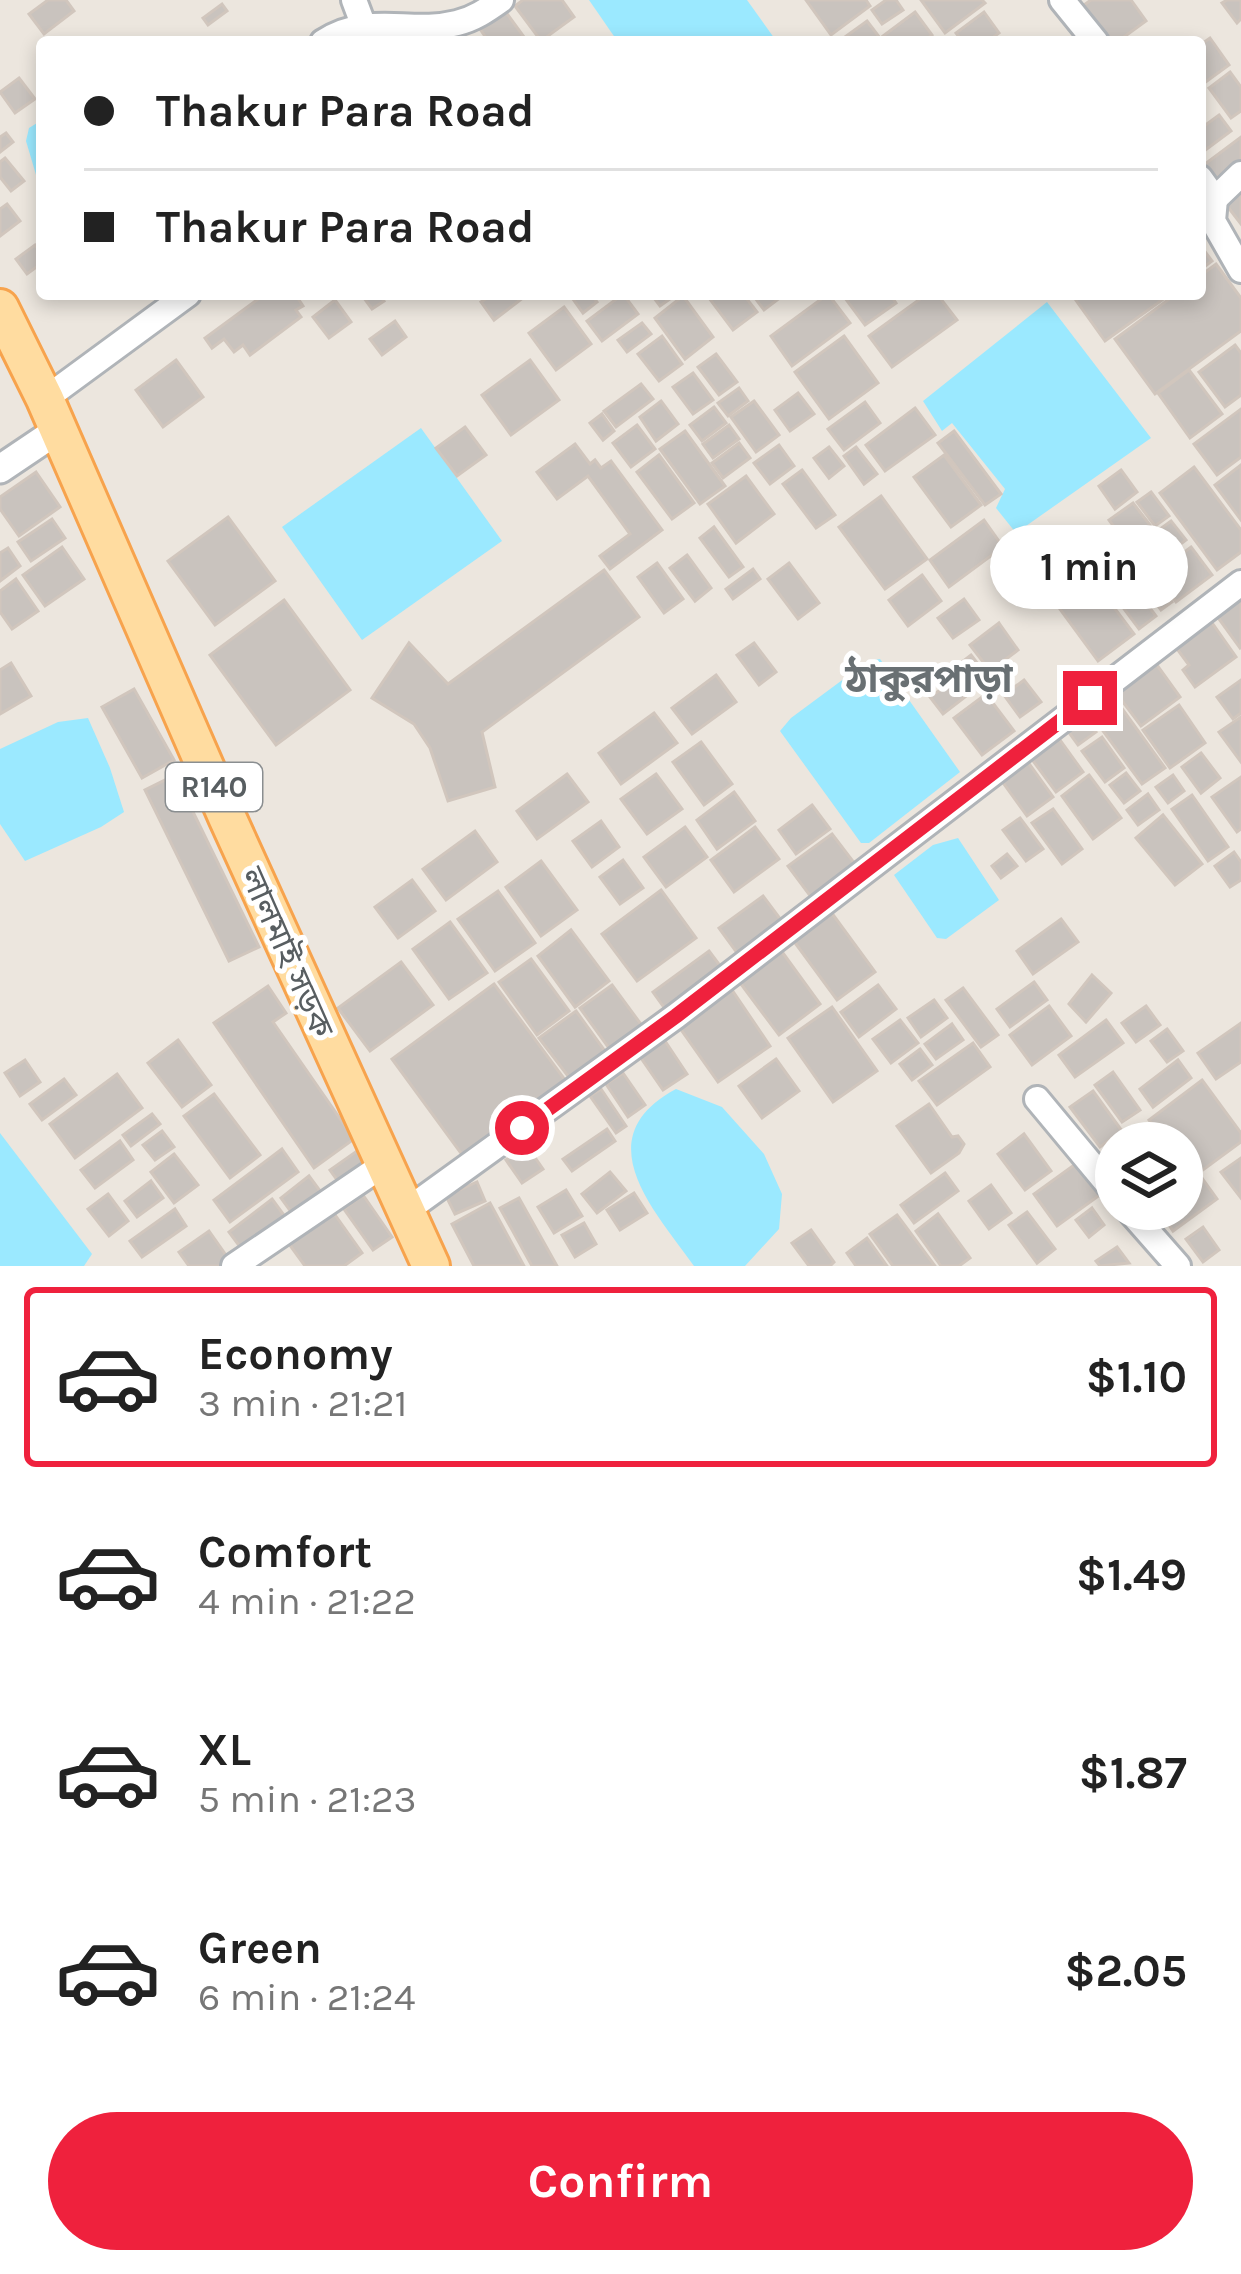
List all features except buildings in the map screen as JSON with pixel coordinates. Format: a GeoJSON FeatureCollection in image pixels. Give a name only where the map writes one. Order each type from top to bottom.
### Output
{"type":"FeatureCollection","features":[{"type":"Feature","properties":{"kind":"main road","name":"লালমাই সড়ক"},"geometry":{"type":"LineString","coordinates":[[0,308],[431,1266]]}},
{"type":"Feature","properties":{"kind":"street"},"geometry":{"type":"LineString","coordinates":[[330,36],[359,12],[455,24],[501,0]]}},
{"type":"Feature","properties":{"kind":"street"},"geometry":{"type":"LineString","coordinates":[[1062,0],[1091,36]]}},
{"type":"Feature","properties":{"kind":"street"},"geometry":{"type":"LineString","coordinates":[[1241,175],[1208,188],[1213,221],[1241,269]]}},
{"type":"Feature","properties":{"kind":"street"},"geometry":{"type":"LineString","coordinates":[[0,469],[51,415],[181,300]]}},
{"type":"Feature","properties":{"kind":"street"},"geometry":{"type":"LineString","coordinates":[[406,1211],[676,1016],[1241,583]]}},
{"type":"Feature","properties":{"kind":"street"},"geometry":{"type":"LineString","coordinates":[[1037,1099],[1095,1169]]}},
{"type":"Feature","properties":{"kind":"street"},"geometry":{"type":"LineString","coordinates":[[234,1266],[383,1165]]}},
{"type":"Feature","properties":{"kind":"street"},"geometry":{"type":"LineString","coordinates":[[1146,1230],[1178,1266]]}},
{"type":"Feature","properties":{"kind":"water"},"geometry":{"type":"Polygon","coordinates":[[[589,0],[747,0],[773,36],[614,36],[589,0]]]}},
{"type":"Feature","properties":{"kind":"water"},"geometry":{"type":"Polygon","coordinates":[[[36,124],[36,175],[26,141],[29,128],[36,124]]]}},
{"type":"Feature","properties":{"kind":"water"},"geometry":{"type":"Polygon","coordinates":[[[1047,302],[1151,438],[1016,533],[996,508],[1005,489],[952,423],[942,431],[923,401],[1047,302]]]}},
{"type":"Feature","properties":{"kind":"water"},"geometry":{"type":"Polygon","coordinates":[[[421,428],[502,541],[362,640],[282,527],[421,428]]]}},
{"type":"Feature","properties":{"kind":"water"},"geometry":{"type":"Polygon","coordinates":[[[880,659],[960,772],[869,843],[861,843],[780,731],[868,661],[880,659]]]}},
{"type":"Feature","properties":{"kind":"water"},"geometry":{"type":"Polygon","coordinates":[[[88,718],[124,812],[25,861],[0,824],[0,749],[58,722],[88,718]]]}},
{"type":"Feature","properties":{"kind":"water"},"geometry":{"type":"Polygon","coordinates":[[[958,838],[999,900],[946,939],[937,938],[894,875],[933,845],[958,838]]]}},
{"type":"Feature","properties":{"kind":"water"},"geometry":{"type":"Polygon","coordinates":[[[676,1089],[722,1107],[764,1154],[782,1194],[779,1229],[745,1266],[694,1266],[636,1175],[631,1152],[635,1129],[649,1108],[676,1089]]]}},
{"type":"Feature","properties":{"kind":"water"},"geometry":{"type":"Polygon","coordinates":[[[0,1133],[92,1254],[84,1266],[0,1266],[0,1133]]]}},
{"type":"Feature","properties":{"kind":"district","name":"ঠাকুরপাড়া"},"geometry":{"type":"Point","coordinates":[929,678]}},
{"type":"Feature","properties":{"kind":"route"},"geometry":{"type":"LineString","coordinates":[[522,1128],[676,1016],[1090,698]]}}]}
